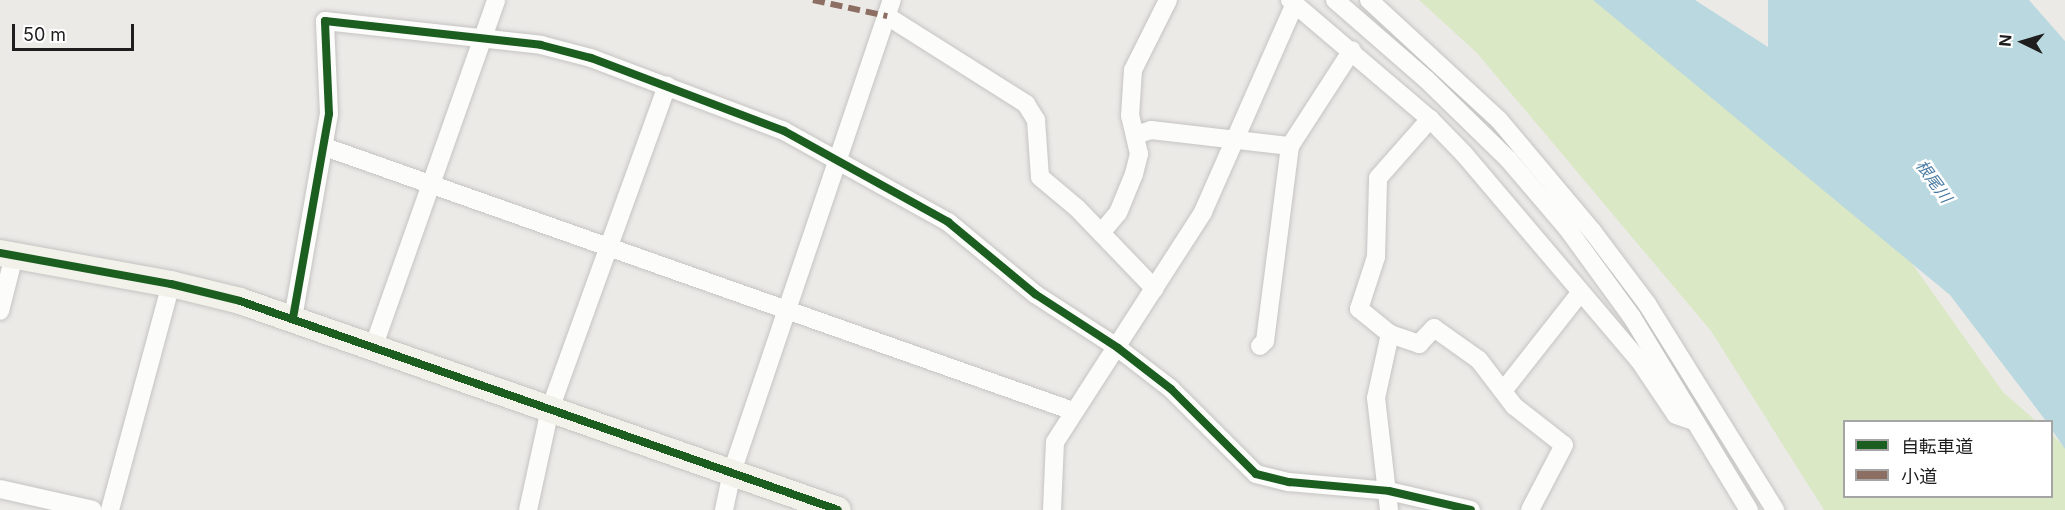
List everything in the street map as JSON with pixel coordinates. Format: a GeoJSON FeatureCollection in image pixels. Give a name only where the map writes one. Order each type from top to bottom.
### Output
{"type":"FeatureCollection","features":[{"type":"Feature","properties":{"kind":"street"},"geometry":{"type":"LineString","coordinates":[[373,348],[496,0]]}},
{"type":"Feature","properties":{"kind":"street"},"geometry":{"type":"LineString","coordinates":[[1101,233],[1118,213],[1134,174],[1139,154],[1129,91],[1133,70],[1168,0]]}},
{"type":"Feature","properties":{"kind":"street"},"geometry":{"type":"LineString","coordinates":[[1335,0],[1426,78],[1538,193],[1632,317],[1749,510]]}},
{"type":"Feature","properties":{"kind":"street"},"geometry":{"type":"LineString","coordinates":[[1369,0],[1500,120],[1593,232],[1647,304],[1775,510]]}},
{"type":"Feature","properties":{"kind":"street"},"geometry":{"type":"LineString","coordinates":[[1052,510],[1054,442],[1118,348],[1203,212],[1293,2],[1352,50],[1430,119],[1464,154],[1639,360],[1676,415],[1695,422]]}},
{"type":"Feature","properties":{"kind":"street"},"geometry":{"type":"LineString","coordinates":[[724,510],[732,472],[840,161],[889,8],[1026,104],[1036,120],[1040,177],[1101,233],[1155,289]]}},
{"type":"Feature","properties":{"kind":"street"},"geometry":{"type":"LineString","coordinates":[[293,318],[329,114],[325,21],[541,45],[591,58],[784,131],[948,222],[1035,294],[1118,348],[1171,389],[1256,474],[1289,482],[1389,491],[1471,510]]}},
{"type":"Feature","properties":{"kind":"street"},"geometry":{"type":"LineString","coordinates":[[1260,346],[1265,341],[1290,146],[1352,50]]}},
{"type":"Feature","properties":{"kind":"street"},"geometry":{"type":"LineString","coordinates":[[528,510],[550,409],[667,85]]}},
{"type":"Feature","properties":{"kind":"street"},"geometry":{"type":"LineString","coordinates":[[1430,119],[1378,178],[1376,257],[1359,309],[1390,334],[1419,344],[1434,328],[1479,360],[1514,406],[1564,445],[1530,510]]}},
{"type":"Feature","properties":{"kind":"street"},"geometry":{"type":"LineString","coordinates":[[1136,135],[1151,130],[1290,146]]}},
{"type":"Feature","properties":{"kind":"street"},"geometry":{"type":"LineString","coordinates":[[324,147],[610,244],[1073,411]]}},
{"type":"Feature","properties":{"kind":"street"},"geometry":{"type":"LineString","coordinates":[[0,311],[7,255],[171,284],[293,318],[838,510]]}},
{"type":"Feature","properties":{"kind":"street"},"geometry":{"type":"LineString","coordinates":[[110,510],[171,284]]}},
{"type":"Feature","properties":{"kind":"street"},"geometry":{"type":"LineString","coordinates":[[1503,391],[1580,293]]}},
{"type":"Feature","properties":{"kind":"street"},"geometry":{"type":"LineString","coordinates":[[1389,510],[1389,491],[1379,444],[1376,398],[1390,334]]}},
{"type":"Feature","properties":{"kind":"street"},"geometry":{"type":"LineString","coordinates":[[0,489],[93,510]]}},
{"type":"Feature","properties":{"kind":"green space"},"geometry":{"type":"Polygon","coordinates":[[[1419,0],[1608,0],[1870,204],[2003,392],[2035,420],[1843,420],[1843,498],[2053,498],[2053,436],[2065,447],[2065,510],[1824,510],[1711,331],[1477,53],[1419,0]]]}},
{"type":"Feature","properties":{"kind":"water","name":"根尾川"},"geometry":{"type":"Polygon","coordinates":[[[1593,0],[1695,0],[1768,47],[1768,0],[2029,0],[2065,41],[2065,449],[2053,431],[2053,420],[2045,420],[1950,295],[1593,0]]]}},
{"type":"Feature","properties":{"kind":"marked path"},"geometry":{"type":"LineString","coordinates":[[813,0],[887,16]]}},
{"type":"Feature","properties":{"kind":"cycle path"},"geometry":{"type":"LineString","coordinates":[[293,318],[329,114],[325,21],[541,45],[591,58],[784,131],[948,222],[1035,294],[1118,348],[1171,389],[1256,474],[1289,482],[1389,491],[1471,510]]}},
{"type":"Feature","properties":{"kind":"cycle path"},"geometry":{"type":"LineString","coordinates":[[0,253],[171,284],[240,301],[838,510]]}}]}
